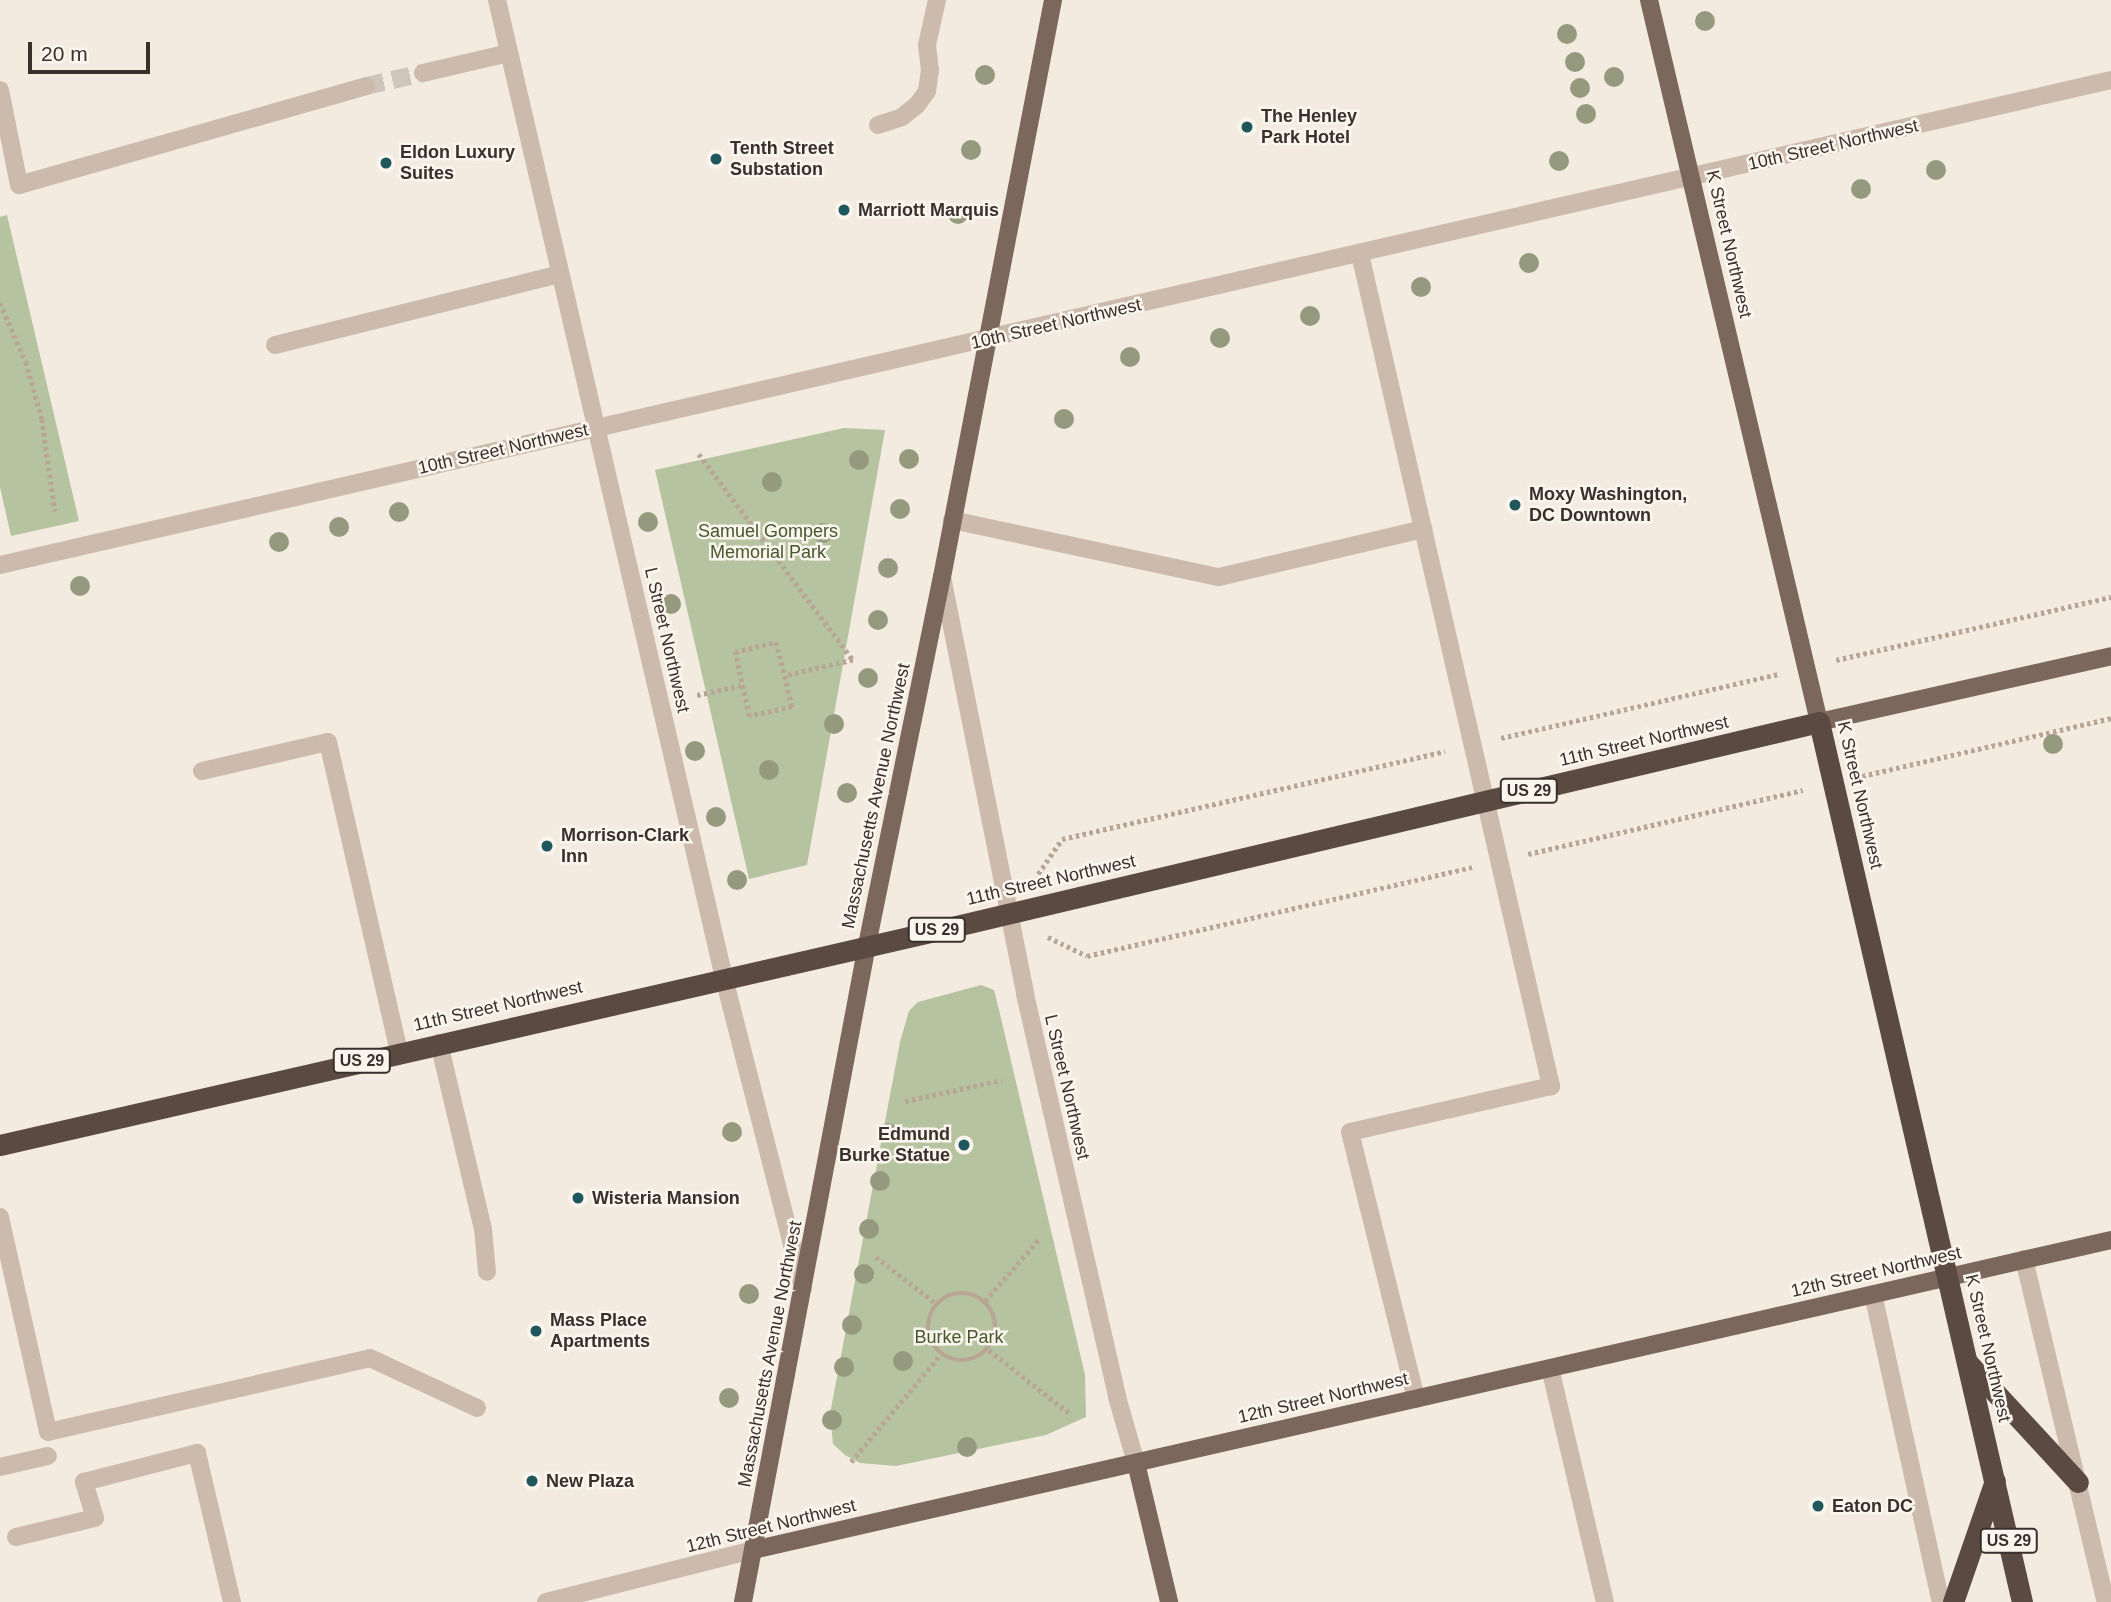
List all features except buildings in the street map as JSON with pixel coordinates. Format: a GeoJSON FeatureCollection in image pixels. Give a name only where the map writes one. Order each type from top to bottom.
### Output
{"type":"FeatureCollection","features":[{"type":"Feature","properties":{"kind":"highway","name":"11th Street Northwest"},"geometry":{"type":"LineString","coordinates":[[0,1145],[1007,913],[1819,722]]}},
{"type":"Feature","properties":{"kind":"highway","name":"K Street Northwest"},"geometry":{"type":"LineString","coordinates":[[1819,722],[2022,1602]]}},
{"type":"Feature","properties":{"kind":"highway"},"geometry":{"type":"LineString","coordinates":[[1966,1360],[2078,1482]]}},
{"type":"Feature","properties":{"kind":"highway"},"geometry":{"type":"LineString","coordinates":[[1953,1602],[1995,1481]]}},
{"type":"Feature","properties":{"kind":"main road","name":"Massachusetts Avenue Northwest"},"geometry":{"type":"LineString","coordinates":[[743,1602],[867,945],[942,577],[1053,0]]}},
{"type":"Feature","properties":{"kind":"main road","name":"K Street Northwest"},"geometry":{"type":"LineString","coordinates":[[1648,0],[1819,722]]}},
{"type":"Feature","properties":{"kind":"main road","name":"11th Street Northwest"},"geometry":{"type":"LineString","coordinates":[[1819,722],[2111,656]]}},
{"type":"Feature","properties":{"kind":"main road","name":"12th Street Northwest"},"geometry":{"type":"LineString","coordinates":[[753,1550],[2111,1240]]}},
{"type":"Feature","properties":{"kind":"main road","name":"L Street Northwest"},"geometry":{"type":"LineString","coordinates":[[1136,1463],[1168,1602]]}},
{"type":"Feature","properties":{"kind":"street","name":"L Street Northwest"},"geometry":{"type":"LineString","coordinates":[[496,0],[724,978],[803,1288]]}},
{"type":"Feature","properties":{"kind":"street"},"geometry":{"type":"LineString","coordinates":[[878,125],[902,117],[927,91],[930,70],[927,45],[937,0]]}},
{"type":"Feature","properties":{"kind":"street"},"geometry":{"type":"LineString","coordinates":[[423,72],[509,53]]}},
{"type":"Feature","properties":{"kind":"street","name":"10th Street Northwest"},"geometry":{"type":"LineString","coordinates":[[0,565],[2111,80]]}},
{"type":"Feature","properties":{"kind":"street"},"geometry":{"type":"LineString","coordinates":[[0,90],[19,185],[366,86]]}},
{"type":"Feature","properties":{"kind":"street"},"geometry":{"type":"LineString","coordinates":[[1360,254],[1550,1086],[1350,1132],[1416,1399]]}},
{"type":"Feature","properties":{"kind":"street"},"geometry":{"type":"LineString","coordinates":[[275,345],[560,274]]}},
{"type":"Feature","properties":{"kind":"street"},"geometry":{"type":"LineString","coordinates":[[952,520],[1219,577],[1423,529]]}},
{"type":"Feature","properties":{"kind":"street","name":"L Street Northwest"},"geometry":{"type":"LineString","coordinates":[[942,577],[1007,913],[1117,1397],[1136,1463]]}},
{"type":"Feature","properties":{"kind":"street"},"geometry":{"type":"LineString","coordinates":[[202,771],[328,742],[399,1053]]}},
{"type":"Feature","properties":{"kind":"street"},"geometry":{"type":"LineString","coordinates":[[439,1043],[483,1229],[487,1272]]}},
{"type":"Feature","properties":{"kind":"street"},"geometry":{"type":"LineString","coordinates":[[0,1217],[48,1432],[370,1358],[477,1408]]}},
{"type":"Feature","properties":{"kind":"street"},"geometry":{"type":"LineString","coordinates":[[2024,1259],[2106,1602]]}},
{"type":"Feature","properties":{"kind":"street"},"geometry":{"type":"LineString","coordinates":[[1873,1294],[1941,1602]]}},
{"type":"Feature","properties":{"kind":"street"},"geometry":{"type":"LineString","coordinates":[[1550,1368],[1605,1602]]}},
{"type":"Feature","properties":{"kind":"street"},"geometry":{"type":"LineString","coordinates":[[16,1537],[95,1518],[84,1482],[197,1452],[232,1602]]}},
{"type":"Feature","properties":{"kind":"street"},"geometry":{"type":"LineString","coordinates":[[0,1467],[48,1456]]}},
{"type":"Feature","properties":{"kind":"street","name":"12th Street Northwest"},"geometry":{"type":"LineString","coordinates":[[546,1602],[753,1550]]}},
{"type":"Feature","properties":{"kind":"path"},"geometry":{"type":"LineString","coordinates":[[0,303],[26,362],[42,419],[55,511]]}},
{"type":"Feature","properties":{"kind":"path"},"geometry":{"type":"LineString","coordinates":[[699,454],[853,660],[785,676]]}},
{"type":"Feature","properties":{"kind":"path"},"geometry":{"type":"LineString","coordinates":[[1887,648],[2111,597]]}},
{"type":"Feature","properties":{"kind":"path"},"geometry":{"type":"LineString","coordinates":[[776,642],[785,676],[792,707],[749,716],[735,652],[776,642]]}},
{"type":"Feature","properties":{"kind":"path"},"geometry":{"type":"LineString","coordinates":[[697,695],[743,685]]}},
{"type":"Feature","properties":{"kind":"path"},"geometry":{"type":"LineString","coordinates":[[1062,839],[1729,685]]}},
{"type":"Feature","properties":{"kind":"path"},"geometry":{"type":"LineString","coordinates":[[1911,764],[2111,718]]}},
{"type":"Feature","properties":{"kind":"path"},"geometry":{"type":"LineString","coordinates":[[1087,956],[1748,803]]}},
{"type":"Feature","properties":{"kind":"path"},"geometry":{"type":"LineString","coordinates":[[905,1101],[1002,1080]]}},
{"type":"Feature","properties":{"kind":"path"},"geometry":{"type":"LineString","coordinates":[[985,1301],[1039,1239]]}},
{"type":"Feature","properties":{"kind":"path"},"geometry":{"type":"LineString","coordinates":[[876,1257],[937,1304]]}},
{"type":"Feature","properties":{"kind":"path"},"geometry":{"type":"LineString","coordinates":[[955,1293],[976,1296],[985,1301],[996,1322],[996,1333],[989,1350],[966,1362],[941,1354],[928,1333],[930,1313],[937,1304],[955,1293]]}},
{"type":"Feature","properties":{"kind":"path"},"geometry":{"type":"LineString","coordinates":[[989,1350],[1069,1413]]}},
{"type":"Feature","properties":{"kind":"path"},"geometry":{"type":"LineString","coordinates":[[851,1462],[941,1354]]}},
{"type":"Feature","properties":{"kind":"green space"},"geometry":{"type":"Polygon","coordinates":[[[7,215],[79,521],[11,536],[0,487],[0,217],[7,215]]]}},
{"type":"Feature","properties":{"kind":"green space","name":"Samuel Gompers Memorial Park"},"geometry":{"type":"Polygon","coordinates":[[[844,428],[885,430],[807,865],[749,879],[655,470],[844,428]]]}},
{"type":"Feature","properties":{"kind":"green space","name":"Burke Park"},"geometry":{"type":"Polygon","coordinates":[[[981,985],[994,990],[1000,1014],[1085,1375],[1086,1417],[1046,1435],[896,1466],[860,1463],[833,1444],[830,1414],[900,1042],[909,1011],[918,1002],[981,985]]]}},
{"type":"Feature","properties":{"kind":"tunnel"},"geometry":{"type":"LineString","coordinates":[[366,86],[423,73]]}},
{"type":"Feature","properties":{"kind":"place","name":"The Henley Park Hotel"},"geometry":{"type":"Point","coordinates":[1247,127]}},
{"type":"Feature","properties":{"kind":"place","name":"Tenth Street Substation"},"geometry":{"type":"Point","coordinates":[716,159]}},
{"type":"Feature","properties":{"kind":"place","name":"Eldon Luxury Suites"},"geometry":{"type":"Point","coordinates":[386,163]}},
{"type":"Feature","properties":{"kind":"place","name":"Marriott Marquis"},"geometry":{"type":"Point","coordinates":[844,210]}},
{"type":"Feature","properties":{"kind":"place","name":"Moxy Washington, DC Downtown"},"geometry":{"type":"Point","coordinates":[1515,505]}},
{"type":"Feature","properties":{"kind":"place","name":"Morrison-Clark Inn"},"geometry":{"type":"Point","coordinates":[547,846]}},
{"type":"Feature","properties":{"kind":"place","name":"Edmund Burke Statue"},"geometry":{"type":"Point","coordinates":[964,1145]}},
{"type":"Feature","properties":{"kind":"place","name":"Wisteria Mansion"},"geometry":{"type":"Point","coordinates":[578,1198]}},
{"type":"Feature","properties":{"kind":"place","name":"Mass Place Apartments"},"geometry":{"type":"Point","coordinates":[536,1331]}},
{"type":"Feature","properties":{"kind":"place","name":"New Plaza"},"geometry":{"type":"Point","coordinates":[532,1481]}},
{"type":"Feature","properties":{"kind":"place","name":"Eaton DC"},"geometry":{"type":"Point","coordinates":[1818,1506]}}]}
